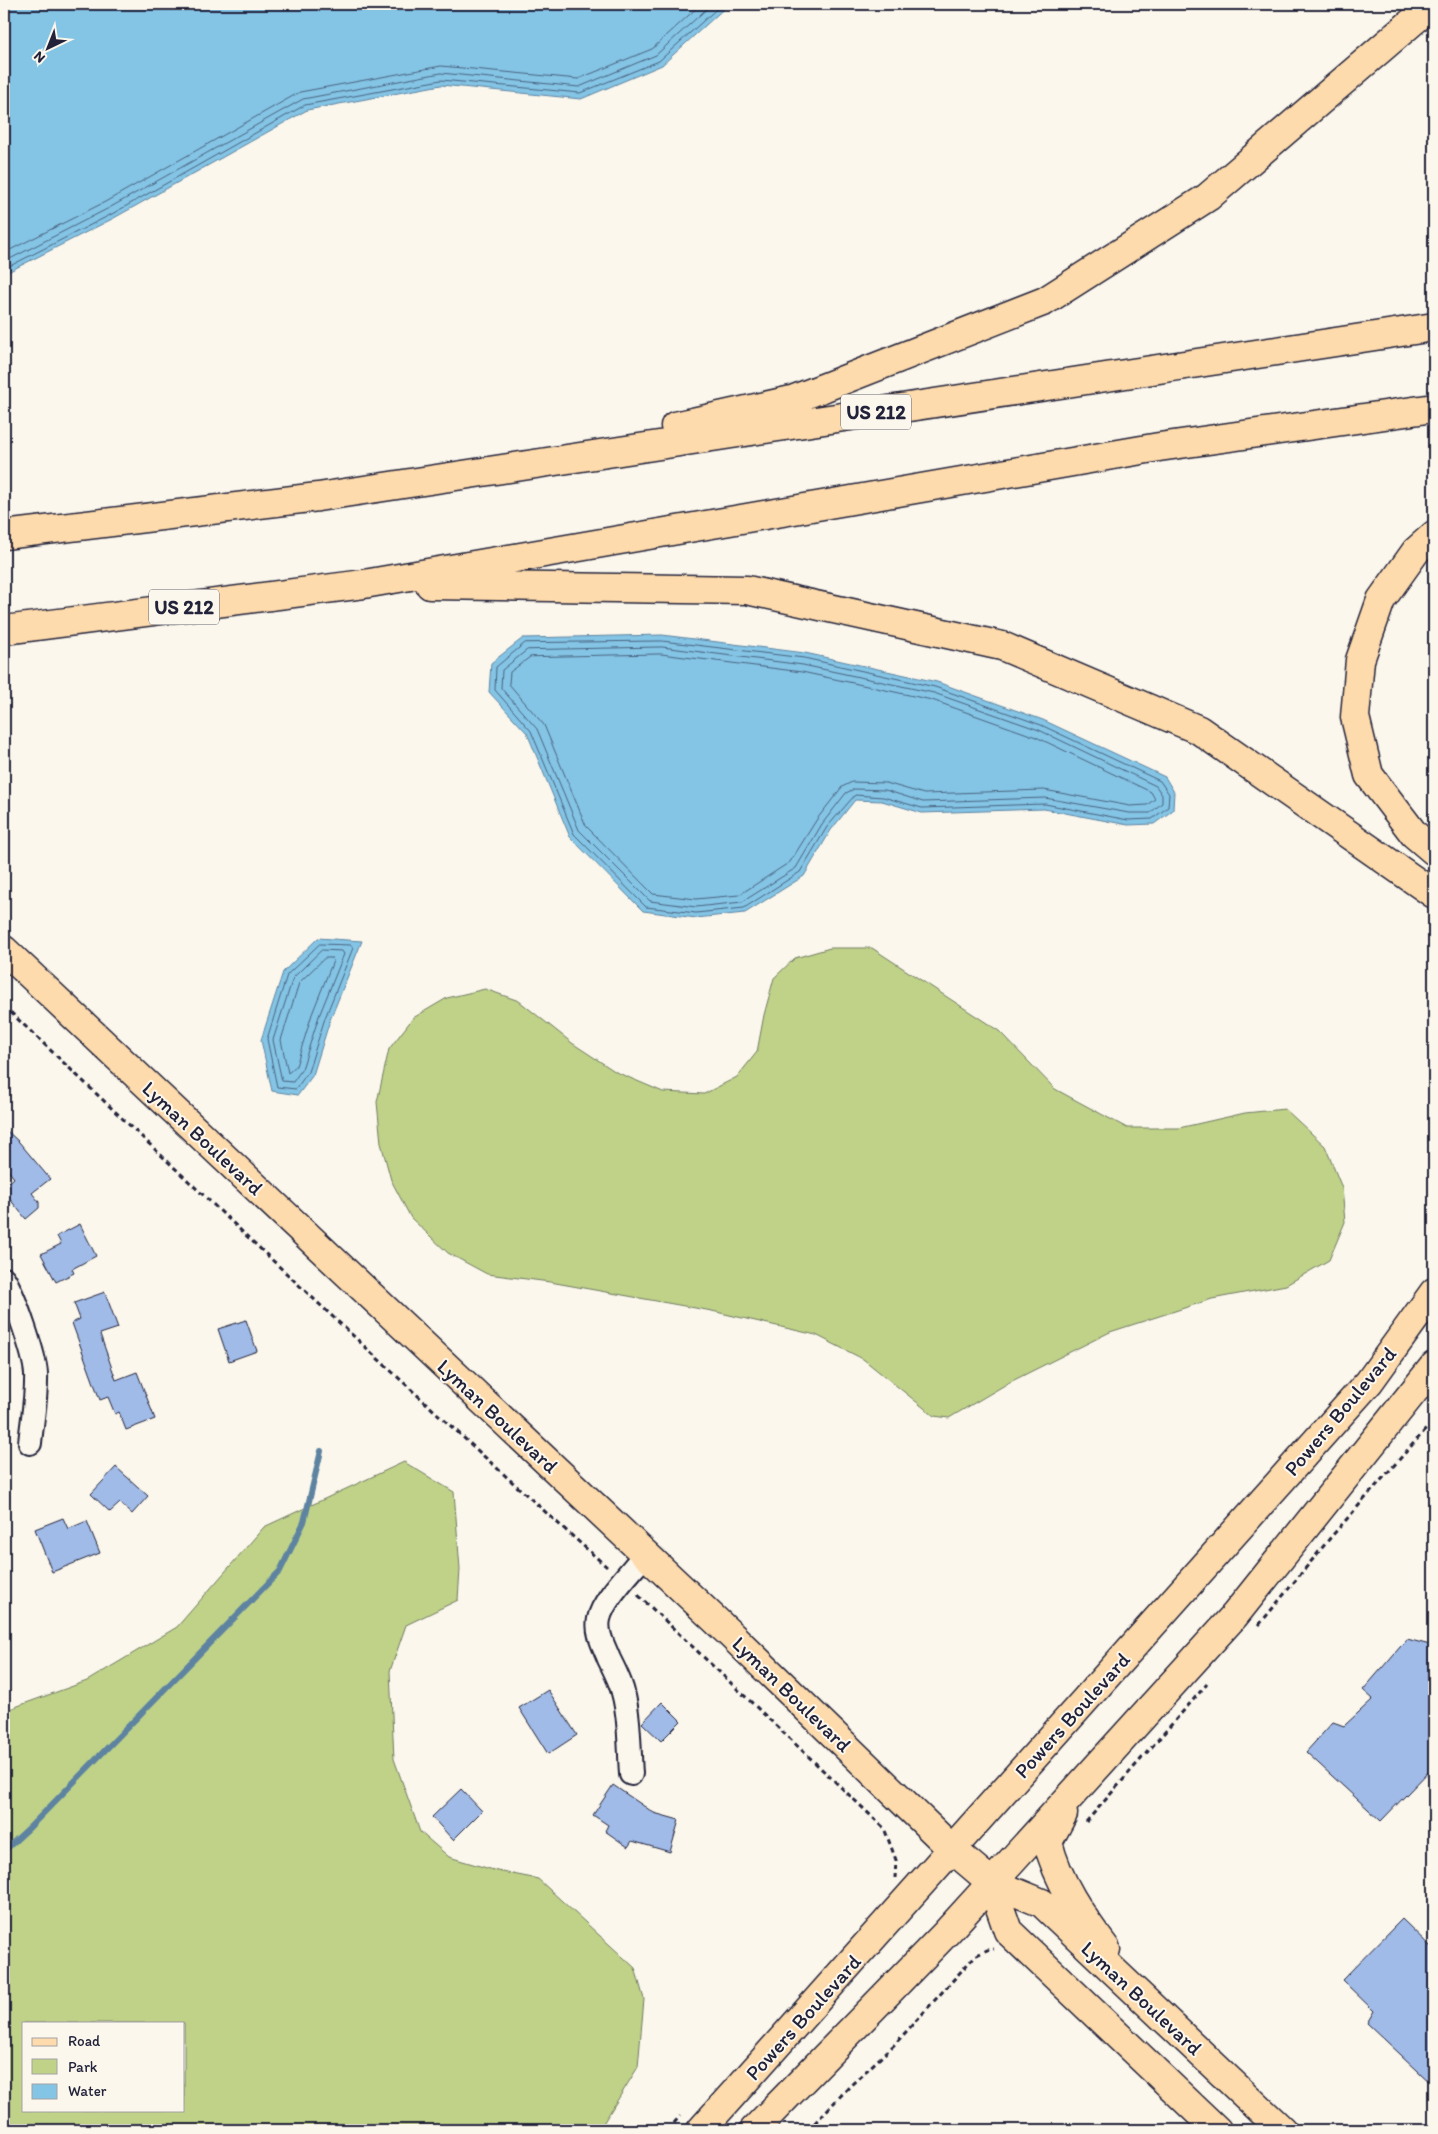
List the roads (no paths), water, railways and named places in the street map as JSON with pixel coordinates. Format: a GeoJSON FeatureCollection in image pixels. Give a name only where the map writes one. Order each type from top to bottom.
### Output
{"type":"FeatureCollection","features":[{"type":"Feature","properties":{"kind":"main road"},"geometry":{"type":"LineString","coordinates":[[318,497],[567,449],[792,400],[1045,301],[1208,197],[1433,4]]}},
{"type":"Feature","properties":{"kind":"main road","name":"US 212"},"geometry":{"type":"LineString","coordinates":[[4,535],[318,497],[1434,327]]}},
{"type":"Feature","properties":{"kind":"main road","name":"US 212"},"geometry":{"type":"LineString","coordinates":[[4,630],[364,584],[1159,447],[1434,408]]}},
{"type":"Feature","properties":{"kind":"main road"},"geometry":{"type":"LineString","coordinates":[[1434,535],[1416,551],[1381,600],[1360,660],[1355,717],[1369,775],[1414,834],[1434,851]]}},
{"type":"Feature","properties":{"kind":"main road"},"geometry":{"type":"LineString","coordinates":[[364,584],[748,590],[1002,646],[1199,730],[1434,894]]}},
{"type":"Feature","properties":{"kind":"main road","name":"Lyman Boulevard"},"geometry":{"type":"LineString","coordinates":[[4,950],[645,1554],[952,1849],[991,1882],[1042,1903],[1282,2130]]}},
{"type":"Feature","properties":{"kind":"main road","name":"Powers Boulevard"},"geometry":{"type":"LineString","coordinates":[[701,2130],[1369,1382],[1434,1292]]}},
{"type":"Feature","properties":{"kind":"main road","name":"Powers Boulevard"},"geometry":{"type":"LineString","coordinates":[[754,2130],[946,1933],[1235,1615],[1434,1366]]}},
{"type":"Feature","properties":{"kind":"main road"},"geometry":{"type":"LineString","coordinates":[[1087,1777],[1056,1825],[1048,1842],[1053,1864],[1068,1892],[1102,1944],[1143,1999]]}},
{"type":"Feature","properties":{"kind":"main road","name":"Lyman Boulevard"},"geometry":{"type":"LineString","coordinates":[[991,1882],[1008,1931],[1217,2130]]}},
{"type":"Feature","properties":{"kind":"street"},"geometry":{"type":"LineString","coordinates":[[4,1279],[13,1297],[36,1373],[30,1443]]}},
{"type":"Feature","properties":{"kind":"street"},"geometry":{"type":"LineString","coordinates":[[631,1774],[625,1704],[621,1684],[598,1630],[602,1610],[645,1554]]}},
{"type":"Feature","properties":{"kind":"water"},"geometry":{"type":"Polygon","coordinates":[[[4,4],[729,4],[662,65],[581,99],[441,85],[307,110],[114,218],[4,274],[4,4]]]}},
{"type":"Feature","properties":{"kind":"water"},"geometry":{"type":"Polygon","coordinates":[[[662,635],[805,653],[937,682],[1043,720],[1165,777],[1174,792],[1173,810],[1154,824],[1128,825],[1044,809],[922,813],[882,801],[855,800],[831,830],[804,876],[745,913],[696,918],[643,911],[570,837],[527,733],[489,692],[491,663],[523,638],[662,635]]]}},
{"type":"Feature","properties":{"kind":"water"},"geometry":{"type":"Polygon","coordinates":[[[318,938],[362,941],[330,1020],[313,1075],[298,1095],[272,1091],[261,1040],[283,972],[318,938]]]}},
{"type":"Feature","properties":{"kind":"waterway"},"geometry":{"type":"LineString","coordinates":[[4,1851],[29,1828],[280,1571],[304,1522],[321,1451]]}}]}
